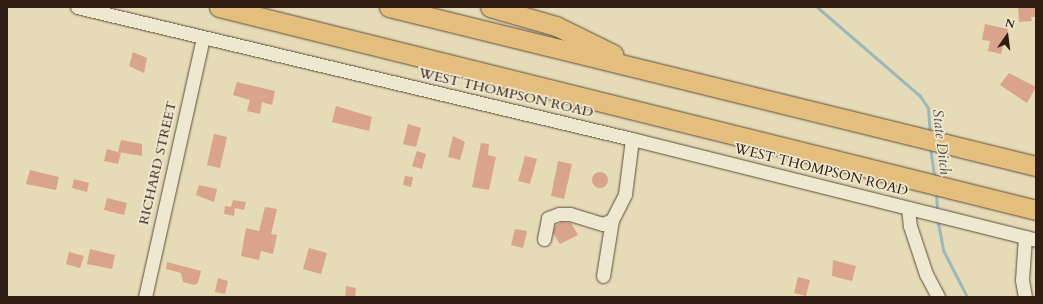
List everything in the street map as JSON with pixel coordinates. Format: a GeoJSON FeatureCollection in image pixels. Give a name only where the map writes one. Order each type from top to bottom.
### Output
{"type":"FeatureCollection","features":[{"type":"Feature","properties":{"kind":"highway"},"geometry":{"type":"LineString","coordinates":[[219,7],[1036,210]]}},
{"type":"Feature","properties":{"kind":"highway"},"geometry":{"type":"LineString","coordinates":[[389,7],[1036,166]]}},
{"type":"Feature","properties":{"kind":"highway"},"geometry":{"type":"LineString","coordinates":[[490,7],[556,26],[649,71]]}},
{"type":"Feature","properties":{"kind":"street","name":"WEST THOMPSON ROAD"},"geometry":{"type":"LineString","coordinates":[[77,7],[632,139],[948,217],[1030,239]]}},
{"type":"Feature","properties":{"kind":"street","name":"RICHARD STREET"},"geometry":{"type":"LineString","coordinates":[[145,297],[203,37]]}},
{"type":"Feature","properties":{"kind":"street"},"geometry":{"type":"LineString","coordinates":[[603,276],[612,220],[625,194],[632,139]]}},
{"type":"Feature","properties":{"kind":"street"},"geometry":{"type":"LineString","coordinates":[[908,208],[914,240],[938,297]]}},
{"type":"Feature","properties":{"kind":"street"},"geometry":{"type":"LineString","coordinates":[[544,239],[548,218],[560,214],[570,214],[603,224],[612,220]]}},
{"type":"Feature","properties":{"kind":"street"},"geometry":{"type":"LineString","coordinates":[[1025,297],[1022,280],[1030,239]]}},
{"type":"Feature","properties":{"kind":"building"},"geometry":{"type":"Polygon","coordinates":[[[1018,7],[1036,7],[1036,17],[1031,17],[1032,21],[1019,22],[1018,7]]]}},
{"type":"Feature","properties":{"kind":"building"},"geometry":{"type":"Polygon","coordinates":[[[985,24],[1008,29],[1001,54],[988,51],[990,41],[982,40],[985,24]]]}},
{"type":"Feature","properties":{"kind":"building"},"geometry":{"type":"Polygon","coordinates":[[[133,52],[147,58],[144,73],[129,66],[133,52]]]}},
{"type":"Feature","properties":{"kind":"building"},"geometry":{"type":"Polygon","coordinates":[[[1009,73],[1036,87],[1027,103],[1000,85],[1009,73]]]}},
{"type":"Feature","properties":{"kind":"building"},"geometry":{"type":"Polygon","coordinates":[[[237,82],[275,91],[272,105],[262,102],[260,114],[247,111],[250,100],[233,95],[237,82]]]}},
{"type":"Feature","properties":{"kind":"building"},"geometry":{"type":"Polygon","coordinates":[[[336,106],[372,117],[369,131],[332,122],[336,106]]]}},
{"type":"Feature","properties":{"kind":"building"},"geometry":{"type":"Polygon","coordinates":[[[408,124],[421,128],[416,147],[403,144],[408,124]]]}},
{"type":"Feature","properties":{"kind":"building"},"geometry":{"type":"Polygon","coordinates":[[[214,134],[227,137],[220,168],[207,165],[214,134]]]}},
{"type":"Feature","properties":{"kind":"building"},"geometry":{"type":"Polygon","coordinates":[[[453,136],[465,142],[460,160],[448,157],[453,136]]]}},
{"type":"Feature","properties":{"kind":"building"},"geometry":{"type":"Polygon","coordinates":[[[121,140],[142,144],[142,156],[118,152],[121,140]]]}},
{"type":"Feature","properties":{"kind":"building"},"geometry":{"type":"Polygon","coordinates":[[[481,143],[489,144],[488,155],[496,157],[489,190],[472,187],[481,143]]]}},
{"type":"Feature","properties":{"kind":"building"},"geometry":{"type":"Polygon","coordinates":[[[107,149],[121,153],[118,164],[104,161],[107,149]]]}},
{"type":"Feature","properties":{"kind":"building"},"geometry":{"type":"Polygon","coordinates":[[[417,151],[426,154],[422,169],[412,166],[417,151]]]}},
{"type":"Feature","properties":{"kind":"building"},"geometry":{"type":"Polygon","coordinates":[[[525,156],[537,159],[530,184],[518,181],[525,156]]]}},
{"type":"Feature","properties":{"kind":"building"},"geometry":{"type":"Polygon","coordinates":[[[558,161],[572,164],[564,199],[551,196],[558,161]]]}},
{"type":"Feature","properties":{"kind":"building"},"geometry":{"type":"Polygon","coordinates":[[[30,170],[59,177],[56,190],[26,184],[30,170]]]}},
{"type":"Feature","properties":{"kind":"building"},"geometry":{"type":"Polygon","coordinates":[[[597,172],[603,172],[608,177],[606,186],[603,188],[597,188],[592,183],[592,177],[597,172]]]}},
{"type":"Feature","properties":{"kind":"building"},"geometry":{"type":"Polygon","coordinates":[[[405,176],[413,177],[411,187],[403,185],[405,176]]]}},
{"type":"Feature","properties":{"kind":"building"},"geometry":{"type":"Polygon","coordinates":[[[74,179],[89,183],[87,192],[72,188],[74,179]]]}},
{"type":"Feature","properties":{"kind":"building"},"geometry":{"type":"Polygon","coordinates":[[[199,185],[217,189],[214,202],[196,195],[199,185]]]}},
{"type":"Feature","properties":{"kind":"building"},"geometry":{"type":"Polygon","coordinates":[[[107,198],[127,203],[124,215],[104,210],[107,198]]]}},
{"type":"Feature","properties":{"kind":"building"},"geometry":{"type":"Polygon","coordinates":[[[233,200],[246,202],[244,210],[235,208],[234,216],[224,214],[225,206],[231,207],[233,200]]]}},
{"type":"Feature","properties":{"kind":"building"},"geometry":{"type":"Polygon","coordinates":[[[265,207],[277,209],[271,234],[277,235],[273,254],[261,251],[259,260],[241,256],[246,228],[259,231],[265,207]]]}},
{"type":"Feature","properties":{"kind":"building"},"geometry":{"type":"Polygon","coordinates":[[[562,222],[571,223],[578,235],[560,244],[553,233],[555,226],[562,222]]]}},
{"type":"Feature","properties":{"kind":"building"},"geometry":{"type":"Polygon","coordinates":[[[515,229],[527,231],[523,248],[511,245],[515,229]]]}},
{"type":"Feature","properties":{"kind":"building"},"geometry":{"type":"Polygon","coordinates":[[[309,248],[327,253],[321,274],[303,269],[309,248]]]}},
{"type":"Feature","properties":{"kind":"building"},"geometry":{"type":"Polygon","coordinates":[[[90,249],[115,255],[112,269],[87,264],[90,249]]]}},
{"type":"Feature","properties":{"kind":"building"},"geometry":{"type":"Polygon","coordinates":[[[69,252],[84,256],[80,268],[66,264],[69,252]]]}},
{"type":"Feature","properties":{"kind":"building"},"geometry":{"type":"Polygon","coordinates":[[[833,260],[856,266],[852,281],[832,276],[833,260]]]}},
{"type":"Feature","properties":{"kind":"building"},"geometry":{"type":"Polygon","coordinates":[[[167,262],[201,271],[198,283],[194,285],[183,282],[181,273],[166,269],[167,262]]]}},
{"type":"Feature","properties":{"kind":"building"},"geometry":{"type":"Polygon","coordinates":[[[798,277],[810,280],[806,296],[794,293],[798,277]]]}},
{"type":"Feature","properties":{"kind":"building"},"geometry":{"type":"Polygon","coordinates":[[[218,278],[228,281],[225,294],[215,292],[218,278]]]}},
{"type":"Feature","properties":{"kind":"building"},"geometry":{"type":"Polygon","coordinates":[[[346,286],[356,288],[355,297],[345,297],[346,286]]]}},
{"type":"Feature","properties":{"kind":"waterway","name":"State Ditch"},"geometry":{"type":"LineString","coordinates":[[817,7],[920,96],[928,108],[930,134]]}},
{"type":"Feature","properties":{"kind":"waterway","name":"State Ditch"},"geometry":{"type":"LineString","coordinates":[[930,147],[934,177]]}},
{"type":"Feature","properties":{"kind":"waterway","name":"State Ditch"},"geometry":{"type":"LineString","coordinates":[[936,191],[937,213]]}},
{"type":"Feature","properties":{"kind":"waterway","name":"State Ditch"},"geometry":{"type":"LineString","coordinates":[[937,218],[943,250],[967,297]]}}]}
